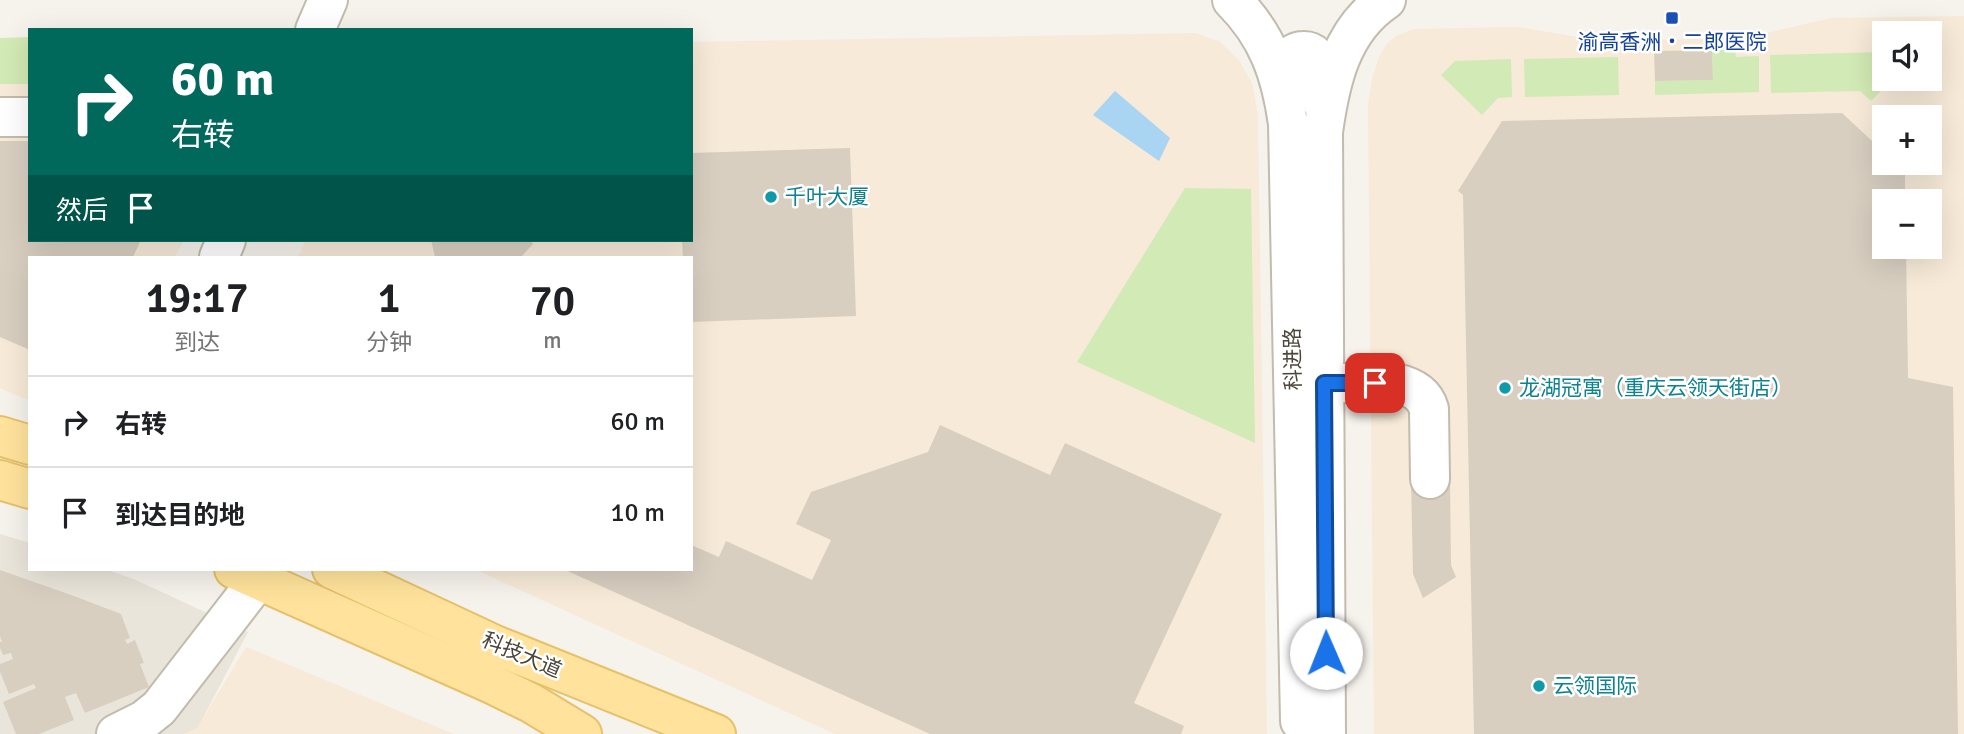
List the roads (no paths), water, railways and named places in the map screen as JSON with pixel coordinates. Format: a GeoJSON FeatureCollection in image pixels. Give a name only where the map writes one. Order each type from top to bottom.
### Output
{"type":"FeatureCollection","features":[{"type":"Feature","properties":{"kind":"main road"},"geometry":{"type":"LineString","coordinates":[[0,480],[28,488]]}},
{"type":"Feature","properties":{"kind":"main road","name":"科技大道"},"geometry":{"type":"LineString","coordinates":[[336,571],[495,645],[716,734]]}},
{"type":"Feature","properties":{"kind":"main road","name":"科技大道"},"geometry":{"type":"LineString","coordinates":[[246,574],[492,684],[531,703],[582,734]]}},
{"type":"Feature","properties":{"kind":"main road"},"geometry":{"type":"LineString","coordinates":[[495,645],[665,734]]}},
{"type":"Feature","properties":{"kind":"street"},"geometry":{"type":"LineString","coordinates":[[316,28],[328,0]]}},
{"type":"Feature","properties":{"kind":"street","name":"科进路"},"geometry":{"type":"LineString","coordinates":[[1232,0],[1244,12],[1266,44],[1276,65],[1286,104],[1290,150],[1300,734]]}},
{"type":"Feature","properties":{"kind":"street"},"geometry":{"type":"LineString","coordinates":[[1323,132],[1336,66],[1362,21],[1386,0]]}},
{"type":"Feature","properties":{"kind":"street"},"geometry":{"type":"LineString","coordinates":[[1286,104],[1289,59],[1300,51],[1314,54],[1318,59],[1321,75],[1323,132],[1326,734]]}},
{"type":"Feature","properties":{"kind":"street"},"geometry":{"type":"LineString","coordinates":[[0,117],[28,117]]}},
{"type":"Feature","properties":{"kind":"street"},"geometry":{"type":"LineString","coordinates":[[1324,383],[1394,383],[1422,395],[1429,409],[1430,479]]}},
{"type":"Feature","properties":{"kind":"street"},"geometry":{"type":"LineString","coordinates":[[116,734],[144,720],[159,708],[246,574]]}},
{"type":"Feature","properties":{"kind":"water"},"geometry":{"type":"Polygon","coordinates":[[[1115,91],[1170,138],[1159,161],[1093,115],[1115,91]]]}},
{"type":"Feature","properties":{"kind":"place","name":"渝高香洲‧二郎医院"},"geometry":{"type":"Point","coordinates":[1672,18]}},
{"type":"Feature","properties":{"kind":"place","name":"千叶大厦"},"geometry":{"type":"Point","coordinates":[771,197]}},
{"type":"Feature","properties":{"kind":"place","name":"龙湖冠寓（重庆云领天街店）"},"geometry":{"type":"Point","coordinates":[1505,388]}},
{"type":"Feature","properties":{"kind":"place","name":"云领国际"},"geometry":{"type":"Point","coordinates":[1539,686]}}]}
